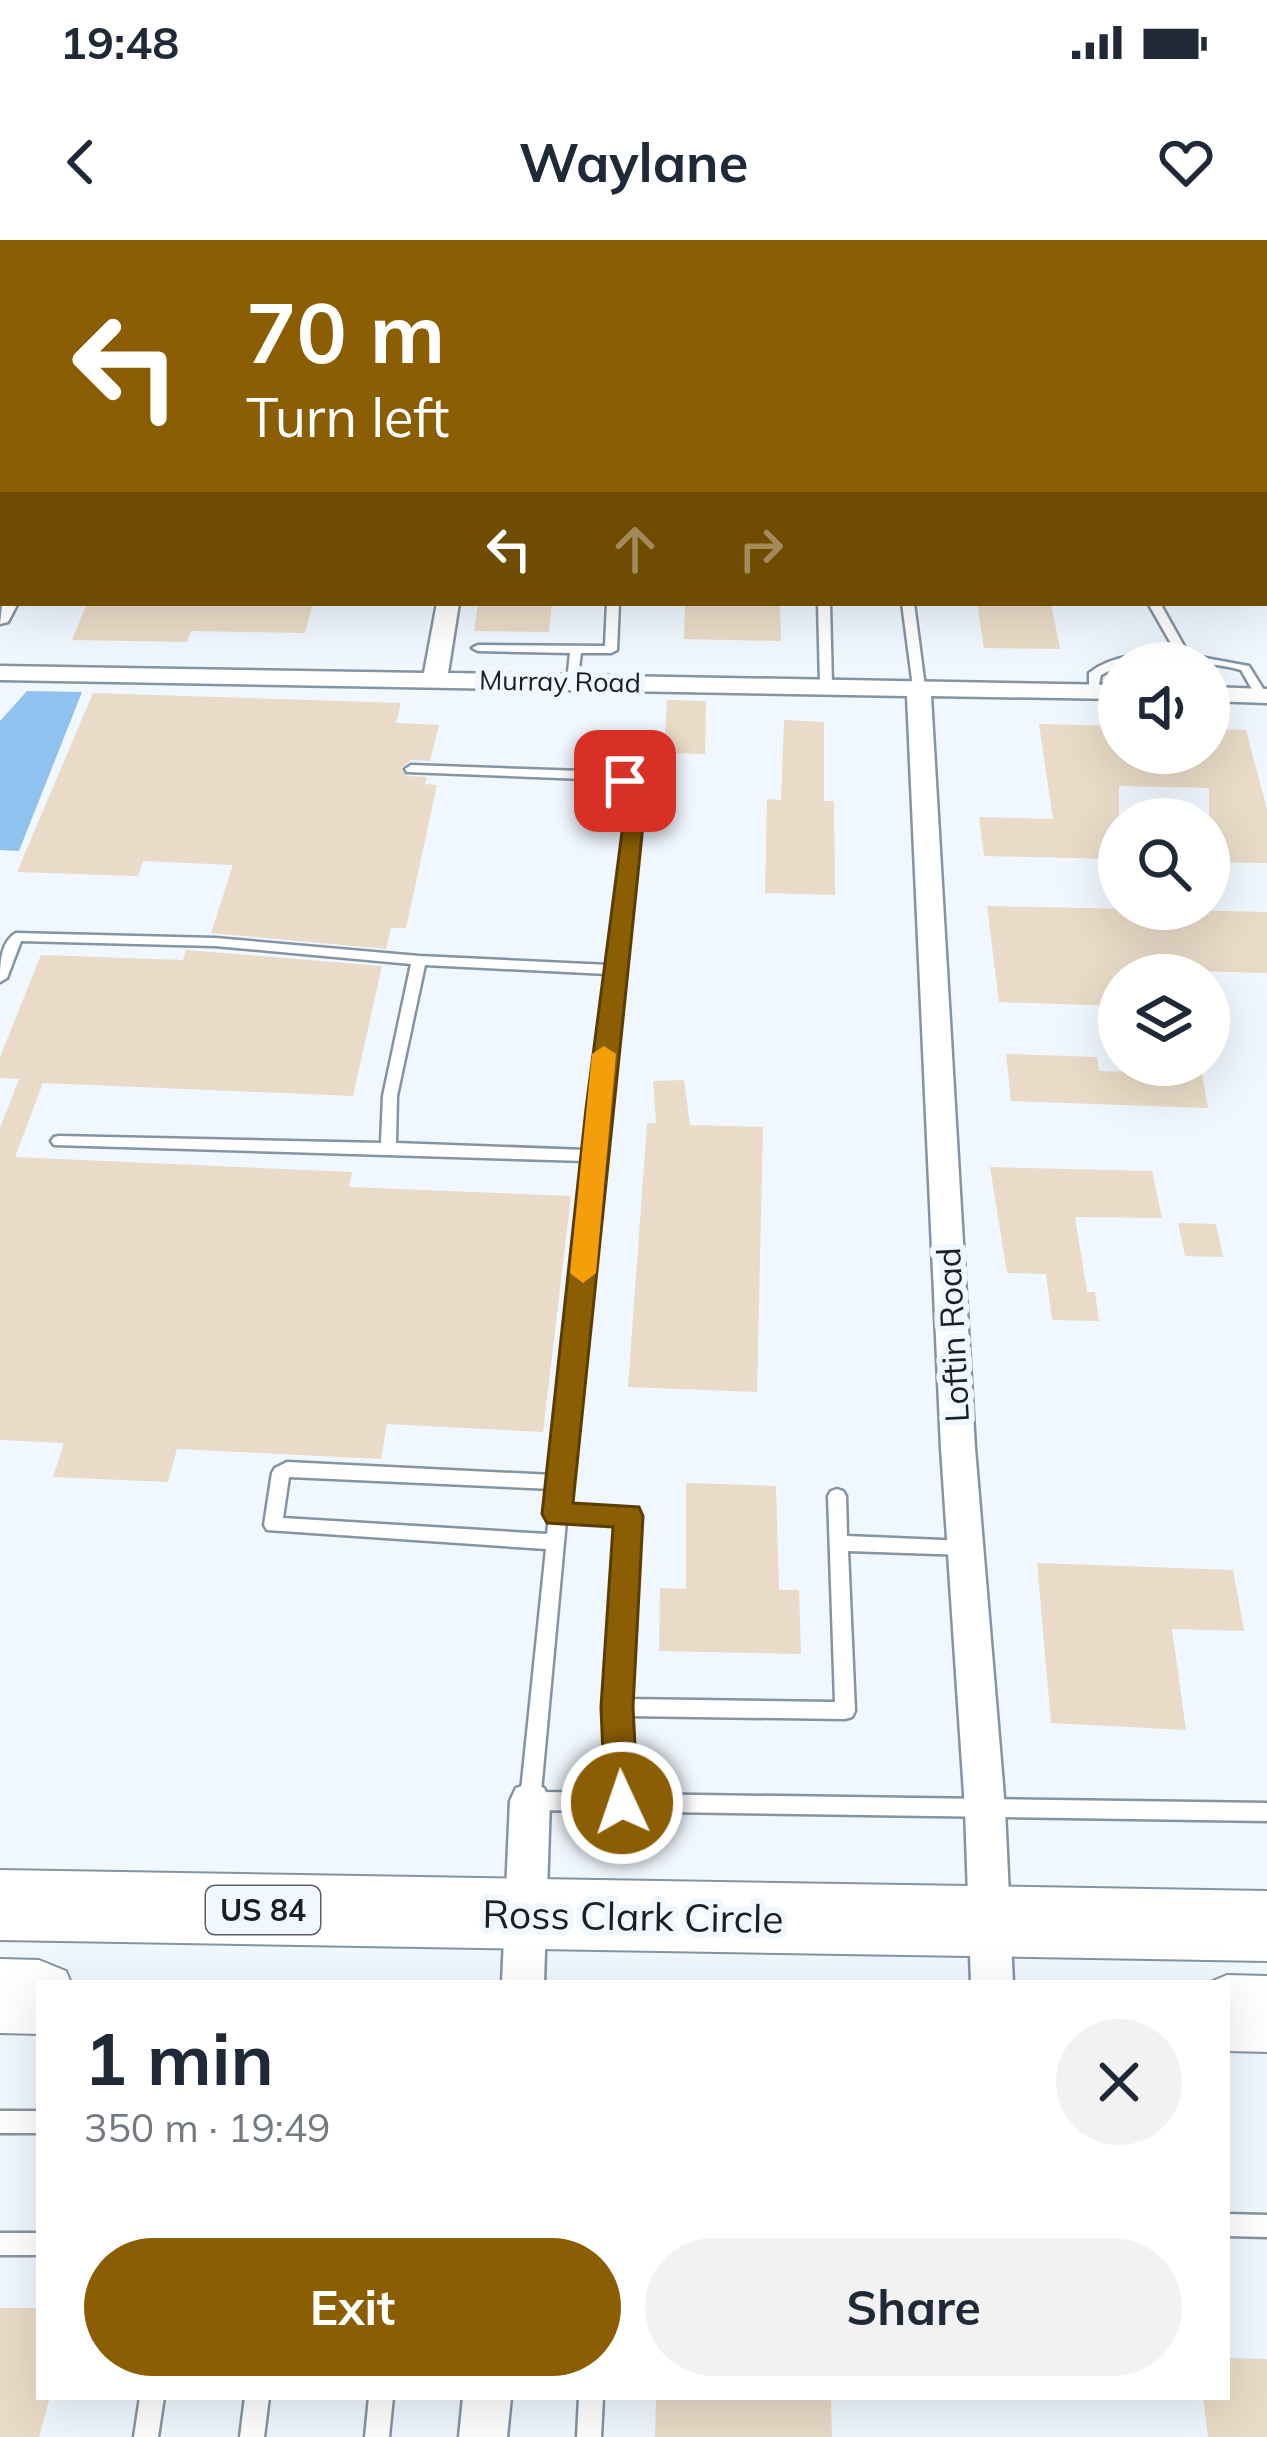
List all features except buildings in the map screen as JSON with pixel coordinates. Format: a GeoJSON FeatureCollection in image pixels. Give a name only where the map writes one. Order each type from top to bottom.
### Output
{"type":"FeatureCollection","features":[{"type":"Feature","properties":{"kind":"highway","name":"Ross Clark Circle"},"geometry":{"type":"LineString","coordinates":[[0,1906],[524,1949],[989,1953],[1267,1926]]}},
{"type":"Feature","properties":{"kind":"highway"},"geometry":{"type":"LineString","coordinates":[[0,1996],[36,1997]]}},
{"type":"Feature","properties":{"kind":"highway"},"geometry":{"type":"LineString","coordinates":[[1230,2013],[1267,2014]]}},
{"type":"Feature","properties":{"kind":"street"},"geometry":{"type":"LineString","coordinates":[[436,680],[448,606]]}},
{"type":"Feature","properties":{"kind":"street","name":"Murray Road"},"geometry":{"type":"LineString","coordinates":[[0,673],[1098,691]]}},
{"type":"Feature","properties":{"kind":"street","name":"Loftin Road"},"geometry":{"type":"LineString","coordinates":[[919,687],[966,1548],[986,1809],[989,1953]]}},
{"type":"Feature","properties":{"kind":"street"},"geometry":{"type":"LineString","coordinates":[[1230,695],[1264,696]]}},
{"type":"Feature","properties":{"kind":"street"},"geometry":{"type":"LineString","coordinates":[[524,1949],[530,1801]]}},
{"type":"Feature","properties":{"kind":"street"},"geometry":{"type":"LineString","coordinates":[[483,2437],[487,2400]]}},
{"type":"Feature","properties":{"kind":"lane"},"geometry":{"type":"LineString","coordinates":[[478,648],[611,650],[614,606]]}},
{"type":"Feature","properties":{"kind":"lane"},"geometry":{"type":"LineString","coordinates":[[824,606],[826,685]]}},
{"type":"Feature","properties":{"kind":"lane"},"geometry":{"type":"LineString","coordinates":[[908,606],[919,687]]}},
{"type":"Feature","properties":{"kind":"lane"},"geometry":{"type":"LineString","coordinates":[[1156,606],[1176,642]]}},
{"type":"Feature","properties":{"kind":"lane"},"geometry":{"type":"LineString","coordinates":[[573,681],[576,650]]}},
{"type":"Feature","properties":{"kind":"lane"},"geometry":{"type":"LineString","coordinates":[[1230,666],[1244,668],[1264,696]]}},
{"type":"Feature","properties":{"kind":"lane"},"geometry":{"type":"LineString","coordinates":[[1093,691],[1098,671]]}},
{"type":"Feature","properties":{"kind":"lane"},"geometry":{"type":"LineString","coordinates":[[411,769],[593,774],[612,776],[634,788],[530,1801],[1267,1812]]}},
{"type":"Feature","properties":{"kind":"lane"},"geometry":{"type":"LineString","coordinates":[[0,978],[16,937],[236,944],[615,970]]}},
{"type":"Feature","properties":{"kind":"lane"},"geometry":{"type":"LineString","coordinates":[[388,1148],[390,1096],[419,960]]}},
{"type":"Feature","properties":{"kind":"lane"},"geometry":{"type":"LineString","coordinates":[[59,1141],[593,1156]]}},
{"type":"Feature","properties":{"kind":"lane"},"geometry":{"type":"LineString","coordinates":[[554,1542],[273,1525],[281,1473],[287,1469],[560,1482]]}},
{"type":"Feature","properties":{"kind":"lane"},"geometry":{"type":"LineString","coordinates":[[617,1707],[845,1711],[837,1496]]}},
{"type":"Feature","properties":{"kind":"lane"},"geometry":{"type":"LineString","coordinates":[[557,1514],[628,1516],[617,1707],[622,1803]]}},
{"type":"Feature","properties":{"kind":"lane"},"geometry":{"type":"LineString","coordinates":[[839,1544],[966,1548]]}},
{"type":"Feature","properties":{"kind":"lane"},"geometry":{"type":"LineString","coordinates":[[0,2122],[36,2122]]}},
{"type":"Feature","properties":{"kind":"lane"},"geometry":{"type":"LineString","coordinates":[[1230,2225],[1267,2226]]}},
{"type":"Feature","properties":{"kind":"lane"},"geometry":{"type":"LineString","coordinates":[[0,2243],[36,2244]]}},
{"type":"Feature","properties":{"kind":"lane"},"geometry":{"type":"LineString","coordinates":[[146,2437],[152,2400]]}},
{"type":"Feature","properties":{"kind":"lane"},"geometry":{"type":"LineString","coordinates":[[252,2437],[257,2400]]}},
{"type":"Feature","properties":{"kind":"lane"},"geometry":{"type":"LineString","coordinates":[[377,2437],[381,2400]]}},
{"type":"Feature","properties":{"kind":"lane"},"geometry":{"type":"LineString","coordinates":[[589,2437],[591,2400]]}},
{"type":"Feature","properties":{"kind":"shaded area"},"geometry":{"type":"Polygon","coordinates":[[[27,691],[82,692],[19,851],[0,850],[0,721],[27,691]]]}},
{"type":"Feature","properties":{"kind":"slow traffic"},"geometry":{"type":"LineString","coordinates":[[583,1273],[604,1054]]}},
{"type":"Feature","properties":{"kind":"route"},"geometry":{"type":"LineString","coordinates":[[622,1803],[617,1707],[628,1516],[557,1514],[598,1109],[633,832],[636,796],[625,781]]}}]}
